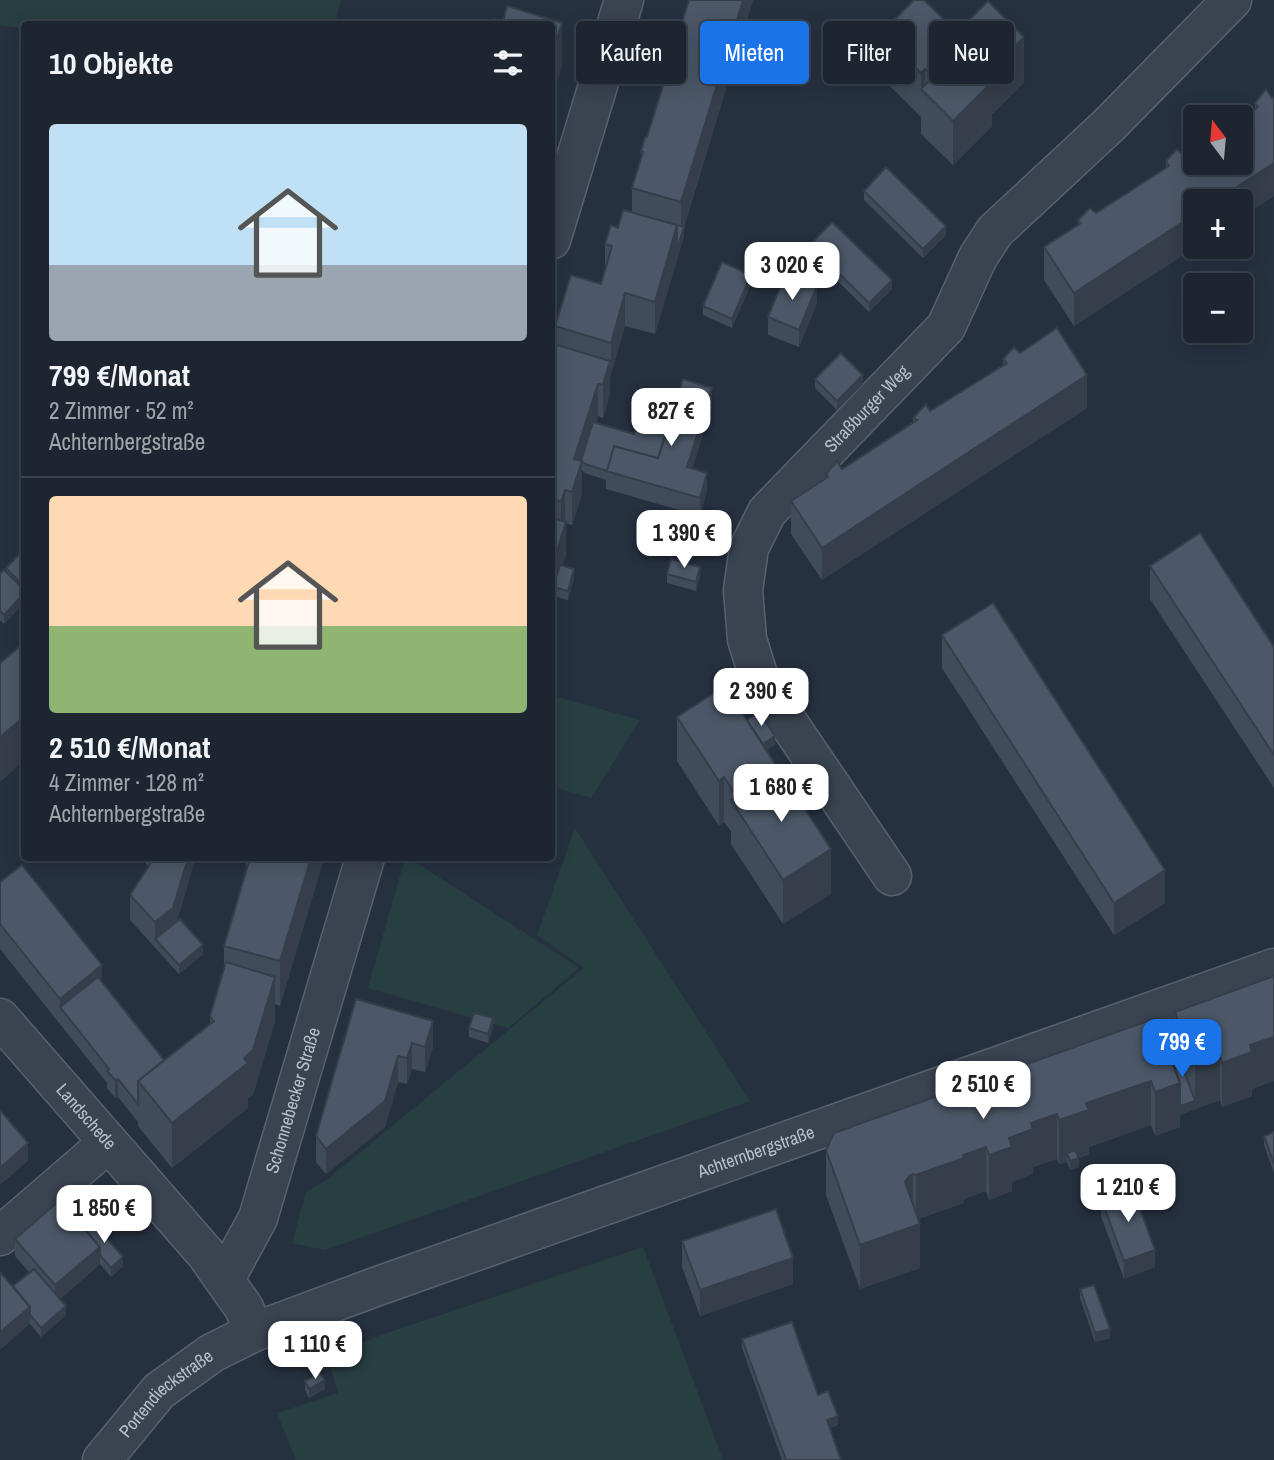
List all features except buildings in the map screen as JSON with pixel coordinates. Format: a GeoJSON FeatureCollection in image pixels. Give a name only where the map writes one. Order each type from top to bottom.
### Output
{"type":"FeatureCollection","features":[{"type":"Feature","properties":{"kind":"street"},"geometry":{"type":"LineString","coordinates":[[555,227],[624,0]]}},
{"type":"Feature","properties":{"kind":"street","name":"Straßburger Weg"},"geometry":{"type":"LineString","coordinates":[[892,876],[760,681],[747,639],[743,590],[749,548],[767,512],[946,327],[978,257],[995,231],[1108,126],[1231,0]]}},
{"type":"Feature","properties":{"kind":"street","name":"Schonnebecker Straße"},"geometry":{"type":"LineString","coordinates":[[225,1279],[258,1218],[364,861]]}},
{"type":"Feature","properties":{"kind":"street","name":"Achternbergstraße"},"geometry":{"type":"LineString","coordinates":[[247,1336],[404,1276],[1274,968]]}},
{"type":"Feature","properties":{"kind":"street","name":"Landschede"},"geometry":{"type":"LineString","coordinates":[[0,1018],[225,1279]]}},
{"type":"Feature","properties":{"kind":"street"},"geometry":{"type":"LineString","coordinates":[[0,1236],[108,1143]]}},
{"type":"Feature","properties":{"kind":"street"},"geometry":{"type":"LineString","coordinates":[[225,1279],[244,1308],[247,1336]]}},
{"type":"Feature","properties":{"kind":"street","name":"Portendieckstraße"},"geometry":{"type":"LineString","coordinates":[[103,1460],[159,1391],[212,1353],[247,1336]]}},
{"type":"Feature","properties":{"kind":"green space"},"geometry":{"type":"Polygon","coordinates":[[[0,0],[341,0],[336,21],[21,21],[21,28],[0,25],[0,0]]]}},
{"type":"Feature","properties":{"kind":"green space"},"geometry":{"type":"Polygon","coordinates":[[[555,696],[640,720],[591,798],[555,787],[555,696]]]}},
{"type":"Feature","properties":{"kind":"green space"},"geometry":{"type":"Polygon","coordinates":[[[575,828],[750,1101],[325,1250],[292,1243],[306,1192],[329,1178],[584,968],[537,935],[575,828]]]}},
{"type":"Feature","properties":{"kind":"green space"},"geometry":{"type":"Polygon","coordinates":[[[404,861],[414,861],[579,968],[508,1028],[368,988],[404,861]]]}},
{"type":"Feature","properties":{"kind":"green space"},"geometry":{"type":"Polygon","coordinates":[[[643,1247],[723,1460],[296,1460],[277,1413],[338,1393],[327,1356],[387,1333],[643,1247]]]}}]}
